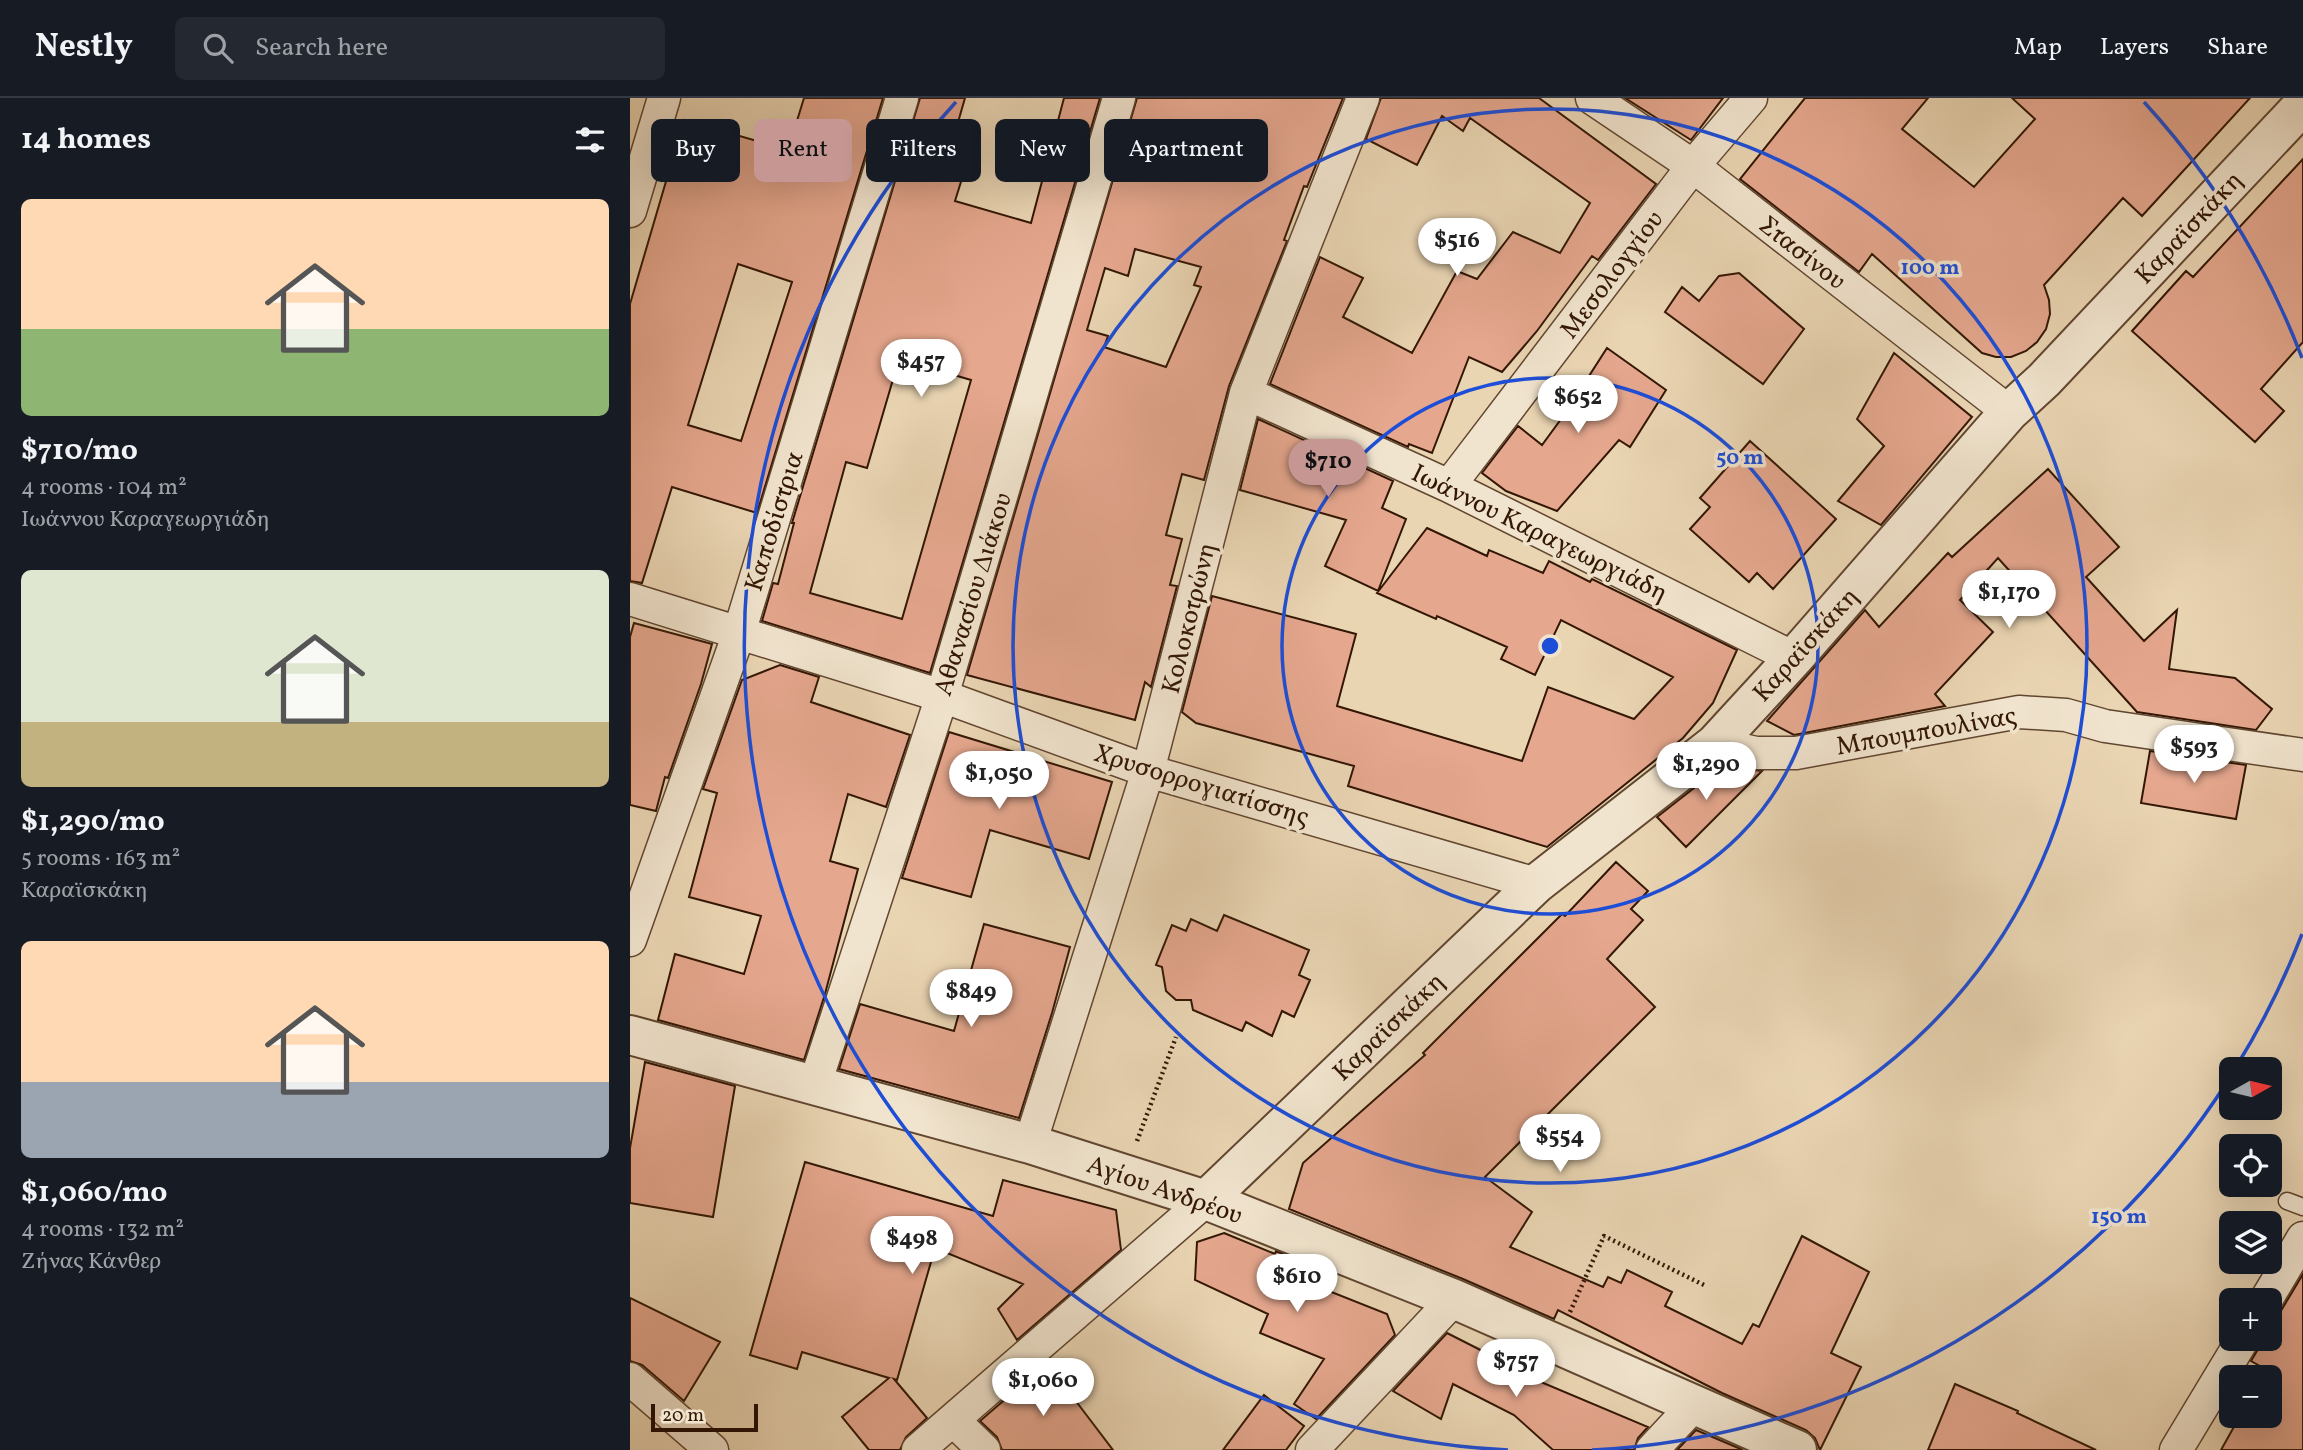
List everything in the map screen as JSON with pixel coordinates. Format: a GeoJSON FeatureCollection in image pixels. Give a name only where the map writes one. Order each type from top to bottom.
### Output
{"type":"FeatureCollection","features":[{"type":"Feature","properties":{"kind":"street"},"geometry":{"type":"LineString","coordinates":[[630,211],[664,98]]}},
{"type":"Feature","properties":{"kind":"street","name":"Καποδίστρια"},"geometry":{"type":"LineString","coordinates":[[630,940],[739,633],[902,98]]}},
{"type":"Feature","properties":{"kind":"street","name":"Αθανασίου Διάκου"},"geometry":{"type":"LineString","coordinates":[[814,1087],[942,696],[1119,98]]}},
{"type":"Feature","properties":{"kind":"street","name":"Κολοκοτρώνη"},"geometry":{"type":"LineString","coordinates":[[1030,1144],[1149,771],[1246,393],[1363,98]]}},
{"type":"Feature","properties":{"kind":"street","name":"Στασίνου"},"geometry":{"type":"LineString","coordinates":[[1592,98],[1693,166],[2009,412]]}},
{"type":"Feature","properties":{"kind":"street","name":"Μεσολογγίου"},"geometry":{"type":"LineString","coordinates":[[1449,486],[1693,166],[1751,98]]}},
{"type":"Feature","properties":{"kind":"street","name":"Καραϊσκάκη"},"geometry":{"type":"LineString","coordinates":[[1206,1200],[1536,884],[1715,744],[1794,658],[2009,412],[2044,380],[2303,105]]}},
{"type":"Feature","properties":{"kind":"street","name":"Ιωάννου Καραγεωργιάδη"},"geometry":{"type":"LineString","coordinates":[[1246,393],[1449,486],[1794,658]]}},
{"type":"Feature","properties":{"kind":"street","name":"Χρυσορρογιατίσσης"},"geometry":{"type":"LineString","coordinates":[[630,599],[942,696],[1149,771],[1536,884]]}},
{"type":"Feature","properties":{"kind":"street","name":"Μπουμπουλίνας"},"geometry":{"type":"LineString","coordinates":[[1715,744],[1756,753],[1796,753],[2019,712],[2066,715],[2105,726],[2303,755]]}},
{"type":"Feature","properties":{"kind":"street","name":"Αγίου Ανδρέου"},"geometry":{"type":"LineString","coordinates":[[630,1035],[1030,1144],[1206,1200],[1454,1298],[1797,1450]]}},
{"type":"Feature","properties":{"kind":"street"},"geometry":{"type":"LineString","coordinates":[[918,1450],[1206,1200]]}},
{"type":"Feature","properties":{"kind":"street"},"geometry":{"type":"LineString","coordinates":[[2273,1288],[2303,1238]]}},
{"type":"Feature","properties":{"kind":"street"},"geometry":{"type":"LineString","coordinates":[[1312,1450],[1454,1298]]}},
{"type":"Feature","properties":{"kind":"street"},"geometry":{"type":"LineString","coordinates":[[2176,1450],[2236,1351]]}},
{"type":"Feature","properties":{"kind":"street"},"geometry":{"type":"LineString","coordinates":[[630,1379],[712,1450]]}},
{"type":"Feature","properties":{"kind":"street"},"geometry":{"type":"LineString","coordinates":[[1652,1450],[1695,1405]]}},
{"type":"Feature","properties":{"kind":"street"},"geometry":{"type":"LineString","coordinates":[[954,1420],[984,1450]]}},
{"type":"Feature","properties":{"kind":"lane"},"geometry":{"type":"LineString","coordinates":[[2287,1201],[2303,1207]]}},
{"type":"Feature","properties":{"kind":"path"},"geometry":{"type":"LineString","coordinates":[[1126,1175],[1176,1037]]}},
{"type":"Feature","properties":{"kind":"path"},"geometry":{"type":"LineString","coordinates":[[1556,1345],[1604,1236],[1704,1285]]}},
{"type":"Feature","properties":{"kind":"building"},"geometry":{"type":"Polygon","coordinates":[[[804,98],[883,98],[877,119],[866,119],[866,154],[757,513],[672,487],[642,583],[630,581],[630,304],[666,182],[740,182],[740,136],[754,140],[754,182],[852,182],[852,119],[798,119],[804,98]],[[738,264],[688,425],[741,441],[792,282],[738,264]]]}},
{"type":"Feature","properties":{"kind":"building"},"geometry":{"type":"Polygon","coordinates":[[[920,98],[965,98],[959,119],[914,119],[920,98]]]}},
{"type":"Feature","properties":{"kind":"building"},"geometry":{"type":"Polygon","coordinates":[[[1064,98],[1100,98],[1090,132],[1090,119],[1058,119],[1064,98]]]}},
{"type":"Feature","properties":{"kind":"building"},"geometry":{"type":"Polygon","coordinates":[[[1137,98],[1343,98],[1307,187],[1304,186],[1284,240],[1287,241],[1229,386],[1204,480],[1182,474],[1166,535],[1182,539],[1170,585],[1177,586],[1151,687],[1145,682],[1135,720],[967,675],[1112,182],[1268,182],[1268,119],[1131,119],[1137,98]],[[1135,249],[1128,276],[1105,268],[1087,330],[1108,336],[1104,347],[1166,367],[1201,287],[1194,285],[1201,267],[1135,249]]]}},
{"type":"Feature","properties":{"kind":"building"},"geometry":{"type":"Polygon","coordinates":[[[1381,98],[1539,98],[1656,184],[1598,260],[1592,256],[1537,331],[1502,372],[1469,357],[1432,453],[1409,444],[1408,447],[1270,384],[1320,257],[1363,278],[1343,317],[1412,353],[1457,271],[1477,279],[1513,232],[1560,253],[1590,203],[1470,118],[1463,131],[1442,116],[1417,165],[1366,139],[1381,98]]]}},
{"type":"Feature","properties":{"kind":"building"},"geometry":{"type":"Polygon","coordinates":[[[1625,98],[1723,98],[1691,140],[1625,98]]]}},
{"type":"Feature","properties":{"kind":"building"},"geometry":{"type":"Polygon","coordinates":[[[1805,98],[1928,98],[1902,129],[1974,187],[2035,119],[2012,98],[2250,98],[2142,216],[2123,198],[2044,285],[2050,314],[2046,329],[2037,342],[2026,351],[2011,357],[1996,357],[1982,353],[1872,254],[1859,272],[1740,179],[1805,98]]]}},
{"type":"Feature","properties":{"kind":"building"},"geometry":{"type":"Polygon","coordinates":[[[2303,159],[2303,342],[2261,389],[2284,411],[2255,442],[2132,331],[2186,271],[2193,277],[2303,159]]]}},
{"type":"Feature","properties":{"kind":"building"},"geometry":{"type":"Polygon","coordinates":[[[895,182],[961,182],[955,201],[1031,223],[1042,182],[1075,182],[930,673],[762,621],[773,583],[778,584],[895,182]],[[899,359],[867,468],[846,462],[810,593],[902,619],[971,380],[899,359]]]}},
{"type":"Feature","properties":{"kind":"building"},"geometry":{"type":"Polygon","coordinates":[[[1739,273],[1804,329],[1763,384],[1665,312],[1682,287],[1699,301],[1719,276],[1739,273]]]}},
{"type":"Feature","properties":{"kind":"building"},"geometry":{"type":"Polygon","coordinates":[[[1607,348],[1666,390],[1630,447],[1619,440],[1557,511],[1506,491],[1482,473],[1518,426],[1542,445],[1607,348]]]}},
{"type":"Feature","properties":{"kind":"building"},"geometry":{"type":"Polygon","coordinates":[[[1894,353],[1972,417],[1881,525],[1838,501],[1884,446],[1857,419],[1894,353]]]}},
{"type":"Feature","properties":{"kind":"building"},"geometry":{"type":"Polygon","coordinates":[[[1258,419],[1393,481],[1382,508],[1406,519],[1378,591],[1325,566],[1346,520],[1240,490],[1258,419]]]}},
{"type":"Feature","properties":{"kind":"building"},"geometry":{"type":"Polygon","coordinates":[[[1750,441],[1836,519],[1773,589],[1757,573],[1749,582],[1690,529],[1710,507],[1700,498],[1750,441]]]}},
{"type":"Feature","properties":{"kind":"building"},"geometry":{"type":"Polygon","coordinates":[[[2048,469],[2119,547],[2086,577],[2144,641],[2177,610],[2169,669],[2235,678],[2272,709],[2256,730],[2137,712],[1998,558],[1960,600],[1993,632],[1935,694],[1945,706],[1794,735],[1767,721],[1865,610],[1879,627],[1948,553],[1952,557],[2048,469]]]}},
{"type":"Feature","properties":{"kind":"building"},"geometry":{"type":"Polygon","coordinates":[[[1427,528],[1487,556],[1489,550],[1543,573],[1549,561],[1590,582],[1592,579],[1737,650],[1713,703],[1683,738],[1547,847],[1348,786],[1354,766],[1196,723],[1182,712],[1212,596],[1356,634],[1337,706],[1522,761],[1548,687],[1634,719],[1673,677],[1561,620],[1535,675],[1501,659],[1507,647],[1377,593],[1427,528]]]}},
{"type":"Feature","properties":{"kind":"building"},"geometry":{"type":"Polygon","coordinates":[[[634,623],[712,644],[701,684],[668,778],[665,777],[656,811],[630,805],[630,637],[634,623]]]}},
{"type":"Feature","properties":{"kind":"building"},"geometry":{"type":"Polygon","coordinates":[[[780,665],[819,677],[811,702],[910,735],[886,807],[848,794],[830,861],[858,869],[825,994],[804,1060],[658,1020],[675,954],[744,974],[761,916],[689,897],[717,793],[703,789],[742,680],[780,665]]]}},
{"type":"Feature","properties":{"kind":"building"},"geometry":{"type":"Polygon","coordinates":[[[949,732],[1112,782],[1089,859],[990,830],[971,897],[902,878],[949,732]]]}},
{"type":"Feature","properties":{"kind":"building"},"geometry":{"type":"Polygon","coordinates":[[[2150,751],[2246,765],[2236,819],[2141,803],[2150,751]]]}},
{"type":"Feature","properties":{"kind":"building"},"geometry":{"type":"Polygon","coordinates":[[[1722,766],[1762,771],[1686,847],[1657,817],[1722,766]]]}},
{"type":"Feature","properties":{"kind":"building"},"geometry":{"type":"Polygon","coordinates":[[[1616,862],[1648,891],[1631,909],[1643,920],[1607,959],[1655,1007],[1485,1177],[1532,1212],[1510,1247],[1603,1287],[1608,1277],[1621,1283],[1627,1270],[1672,1292],[1665,1306],[1742,1344],[1753,1324],[1759,1327],[1802,1236],[1869,1272],[1831,1353],[1861,1367],[1820,1450],[1815,1438],[1806,1430],[1722,1393],[1558,1310],[1554,1319],[1289,1209],[1303,1163],[1425,1055],[1423,1053],[1562,914],[1565,916],[1616,862]]]}},
{"type":"Feature","properties":{"kind":"building"},"geometry":{"type":"Polygon","coordinates":[[[1224,915],[1309,950],[1299,975],[1310,980],[1294,1017],[1282,1011],[1272,1036],[1246,1022],[1242,1031],[1193,1010],[1191,1000],[1176,1000],[1166,991],[1162,967],[1156,965],[1172,925],[1186,931],[1191,919],[1217,931],[1224,915]]]}},
{"type":"Feature","properties":{"kind":"building"},"geometry":{"type":"Polygon","coordinates":[[[984,924],[1070,947],[1019,1118],[839,1069],[860,1004],[954,1031],[984,924]]]}},
{"type":"Feature","properties":{"kind":"building"},"geometry":{"type":"Polygon","coordinates":[[[645,1062],[735,1086],[713,1217],[630,1203],[630,1148],[645,1062]]]}},
{"type":"Feature","properties":{"kind":"building"},"geometry":{"type":"Polygon","coordinates":[[[805,1162],[993,1216],[1003,1180],[1116,1210],[1121,1250],[1017,1340],[998,1309],[1023,1284],[935,1248],[897,1380],[894,1379],[927,1418],[906,1437],[900,1450],[869,1450],[842,1417],[889,1378],[802,1352],[797,1369],[750,1355],[805,1162]]]}},
{"type":"Feature","properties":{"kind":"building"},"geometry":{"type":"Polygon","coordinates":[[[1224,1233],[1299,1261],[1291,1276],[1387,1314],[1395,1335],[1316,1419],[1294,1404],[1324,1359],[1260,1333],[1268,1314],[1195,1280],[1197,1242],[1224,1233]]]}},
{"type":"Feature","properties":{"kind":"building"},"geometry":{"type":"Polygon","coordinates":[[[2303,1274],[2303,1450],[2221,1450],[2233,1428],[2282,1428],[2282,1365],[2258,1365],[2251,1361],[2257,1351],[2282,1351],[2282,1309],[2303,1274]]]}},
{"type":"Feature","properties":{"kind":"building"},"geometry":{"type":"Polygon","coordinates":[[[630,1298],[720,1342],[684,1401],[642,1365],[630,1361],[630,1298]]]}},
{"type":"Feature","properties":{"kind":"building"},"geometry":{"type":"Polygon","coordinates":[[[1447,1333],[1512,1366],[1510,1369],[1648,1427],[1638,1438],[1634,1450],[1553,1450],[1514,1415],[1453,1384],[1441,1419],[1393,1391],[1447,1333]]]}},
{"type":"Feature","properties":{"kind":"building"},"geometry":{"type":"Polygon","coordinates":[[[1047,1363],[1113,1450],[1002,1450],[997,1437],[980,1421],[1047,1363]]]}},
{"type":"Feature","properties":{"kind":"building"},"geometry":{"type":"Polygon","coordinates":[[[1955,1384],[2018,1411],[2017,1413],[2096,1450],[1928,1450],[1955,1384]]]}},
{"type":"Feature","properties":{"kind":"building"},"geometry":{"type":"Polygon","coordinates":[[[1264,1395],[1304,1426],[1286,1450],[1223,1450],[1264,1395]]]}},
{"type":"Feature","properties":{"kind":"building"},"geometry":{"type":"Polygon","coordinates":[[[1696,1430],[1743,1450],[1677,1450],[1696,1430]]]}}]}
